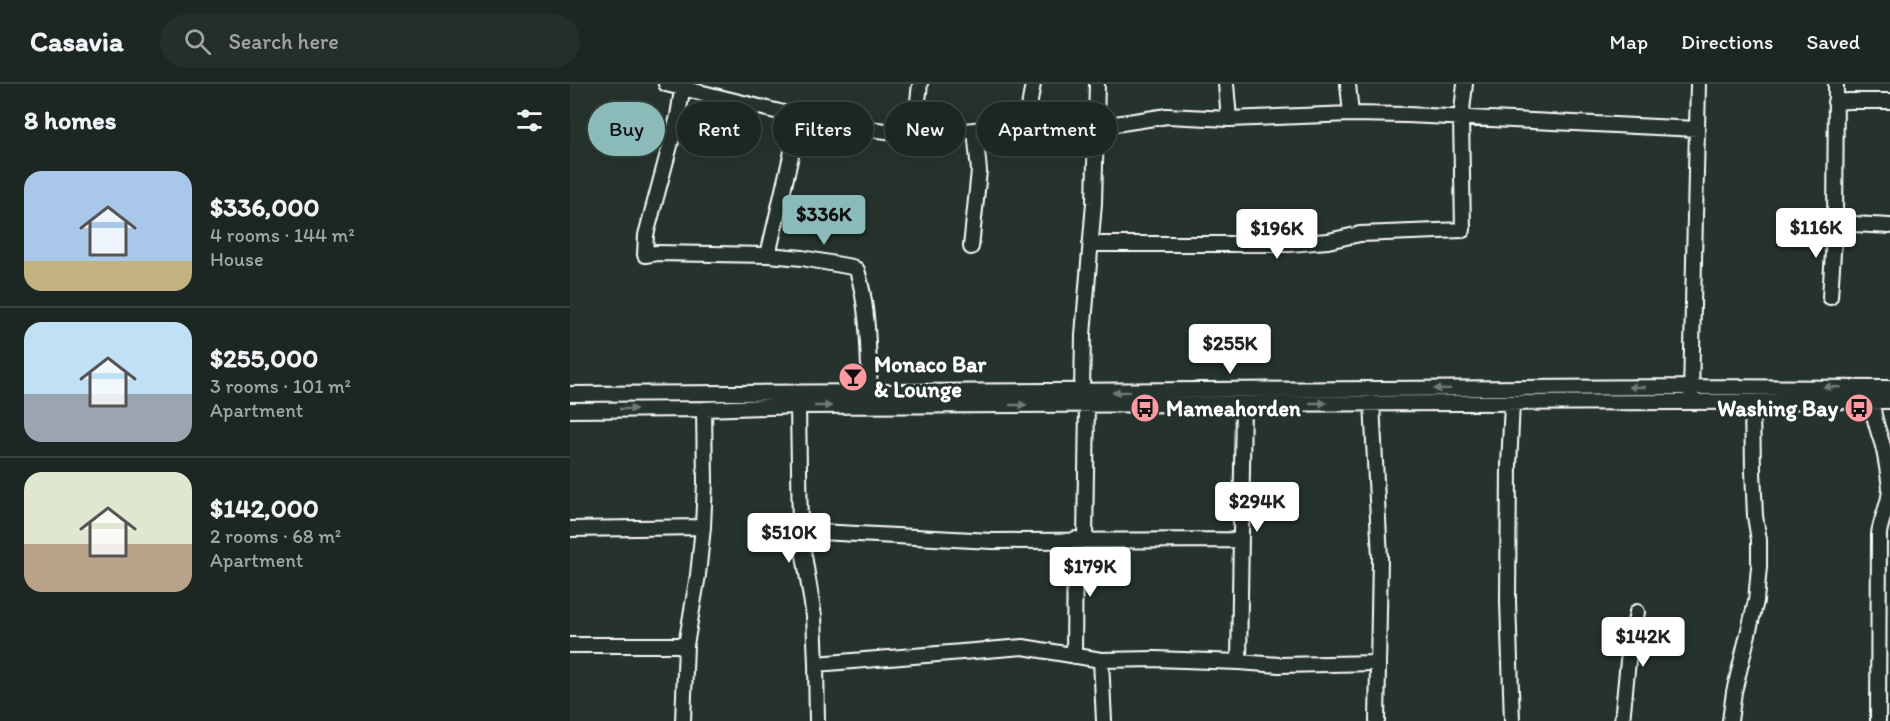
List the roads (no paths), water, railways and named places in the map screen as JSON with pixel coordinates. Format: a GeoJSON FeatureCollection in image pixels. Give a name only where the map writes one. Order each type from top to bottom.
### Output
{"type":"FeatureCollection","features":[{"type":"Feature","properties":{"kind":"street"},"geometry":{"type":"LineString","coordinates":[[666,84],[683,86],[773,110]]}},
{"type":"Feature","properties":{"kind":"street"},"geometry":{"type":"LineString","coordinates":[[918,102],[920,84]]}},
{"type":"Feature","properties":{"kind":"street"},"geometry":{"type":"LineString","coordinates":[[1030,102],[1033,84]]}},
{"type":"Feature","properties":{"kind":"street"},"geometry":{"type":"LineString","coordinates":[[1097,102],[1098,84]]}},
{"type":"Feature","properties":{"kind":"street"},"geometry":{"type":"LineString","coordinates":[[1226,84],[1229,119]]}},
{"type":"Feature","properties":{"kind":"street"},"geometry":{"type":"LineString","coordinates":[[1348,84],[1351,114]]}},
{"type":"Feature","properties":{"kind":"street"},"geometry":{"type":"LineString","coordinates":[[1090,244],[1289,244],[1328,241],[1360,234],[1463,230],[1461,118],[1465,84]]}},
{"type":"Feature","properties":{"kind":"street"},"geometry":{"type":"LineString","coordinates":[[1690,402],[1698,84]]}},
{"type":"Feature","properties":{"kind":"street"},"geometry":{"type":"LineString","coordinates":[[1830,297],[1834,223],[1836,84]]}},
{"type":"Feature","properties":{"kind":"street"},"geometry":{"type":"LineString","coordinates":[[683,86],[678,116],[646,235],[645,255],[657,253],[768,255],[802,258],[852,267],[857,270],[864,299],[867,327],[870,393]]}},
{"type":"Feature","properties":{"kind":"street"},"geometry":{"type":"LineString","coordinates":[[1835,102],[1890,101]]}},
{"type":"Feature","properties":{"kind":"street"},"geometry":{"type":"LineString","coordinates":[[1117,124],[1167,116],[1229,119],[1351,114],[1697,129]]}},
{"type":"Feature","properties":{"kind":"street"},"geometry":{"type":"LineString","coordinates":[[965,131],[975,130],[979,171],[971,247]]}},
{"type":"Feature","properties":{"kind":"street"},"geometry":{"type":"LineString","coordinates":[[768,255],[791,156]]}},
{"type":"Feature","properties":{"kind":"street"},"geometry":{"type":"LineString","coordinates":[[1074,656],[1085,399],[1083,335],[1094,203],[1095,156]]}},
{"type":"Feature","properties":{"kind":"street"},"geometry":{"type":"LineString","coordinates":[[1834,223],[1890,226]]}},
{"type":"Feature","properties":{"kind":"street"},"geometry":{"type":"LineString","coordinates":[[570,410],[1691,387],[1890,388]]}},
{"type":"Feature","properties":{"kind":"street"},"geometry":{"type":"LineString","coordinates":[[570,394],[870,393],[1243,404],[1890,401]]}},
{"type":"Feature","properties":{"kind":"street"},"geometry":{"type":"LineString","coordinates":[[1872,401],[1873,418],[1884,449],[1890,486],[1890,497],[1881,521],[1884,534],[1878,721]]}},
{"type":"Feature","properties":{"kind":"street"},"geometry":{"type":"LineString","coordinates":[[1730,721],[1734,692],[1756,601],[1759,567],[1753,471],[1752,402]]}},
{"type":"Feature","properties":{"kind":"street"},"geometry":{"type":"LineString","coordinates":[[1372,403],[1380,558],[1377,721]]}},
{"type":"Feature","properties":{"kind":"street"},"geometry":{"type":"LineString","coordinates":[[1512,403],[1508,601],[1512,721]]}},
{"type":"Feature","properties":{"kind":"street"},"geometry":{"type":"LineString","coordinates":[[1239,662],[1243,404]]}},
{"type":"Feature","properties":{"kind":"street"},"geometry":{"type":"LineString","coordinates":[[798,406],[800,531],[813,616],[817,721]]}},
{"type":"Feature","properties":{"kind":"street"},"geometry":{"type":"LineString","coordinates":[[683,721],[686,645],[698,575],[703,527],[704,409]]}},
{"type":"Feature","properties":{"kind":"street"},"geometry":{"type":"LineString","coordinates":[[570,530],[703,527]]}},
{"type":"Feature","properties":{"kind":"street"},"geometry":{"type":"LineString","coordinates":[[800,531],[938,539],[1241,540]]}},
{"type":"Feature","properties":{"kind":"street"},"geometry":{"type":"LineString","coordinates":[[1622,721],[1627,670],[1637,612]]}},
{"type":"Feature","properties":{"kind":"street"},"geometry":{"type":"LineString","coordinates":[[570,645],[686,645]]}},
{"type":"Feature","properties":{"kind":"street"},"geometry":{"type":"LineString","coordinates":[[816,664],[1023,647],[1101,660],[1155,659],[1279,665],[1378,663]]}},
{"type":"Feature","properties":{"kind":"street"},"geometry":{"type":"LineString","coordinates":[[1101,660],[1104,721]]}},
{"type":"Feature","properties":{"kind":"place","name":"Monaco Bar & Lounge"},"geometry":{"type":"Point","coordinates":[853,377]}},
{"type":"Feature","properties":{"kind":"place","name":"Mameahorden"},"geometry":{"type":"Point","coordinates":[1145,408]}},
{"type":"Feature","properties":{"kind":"place","name":"Washing Bay"},"geometry":{"type":"Point","coordinates":[1859,408]}}]}
